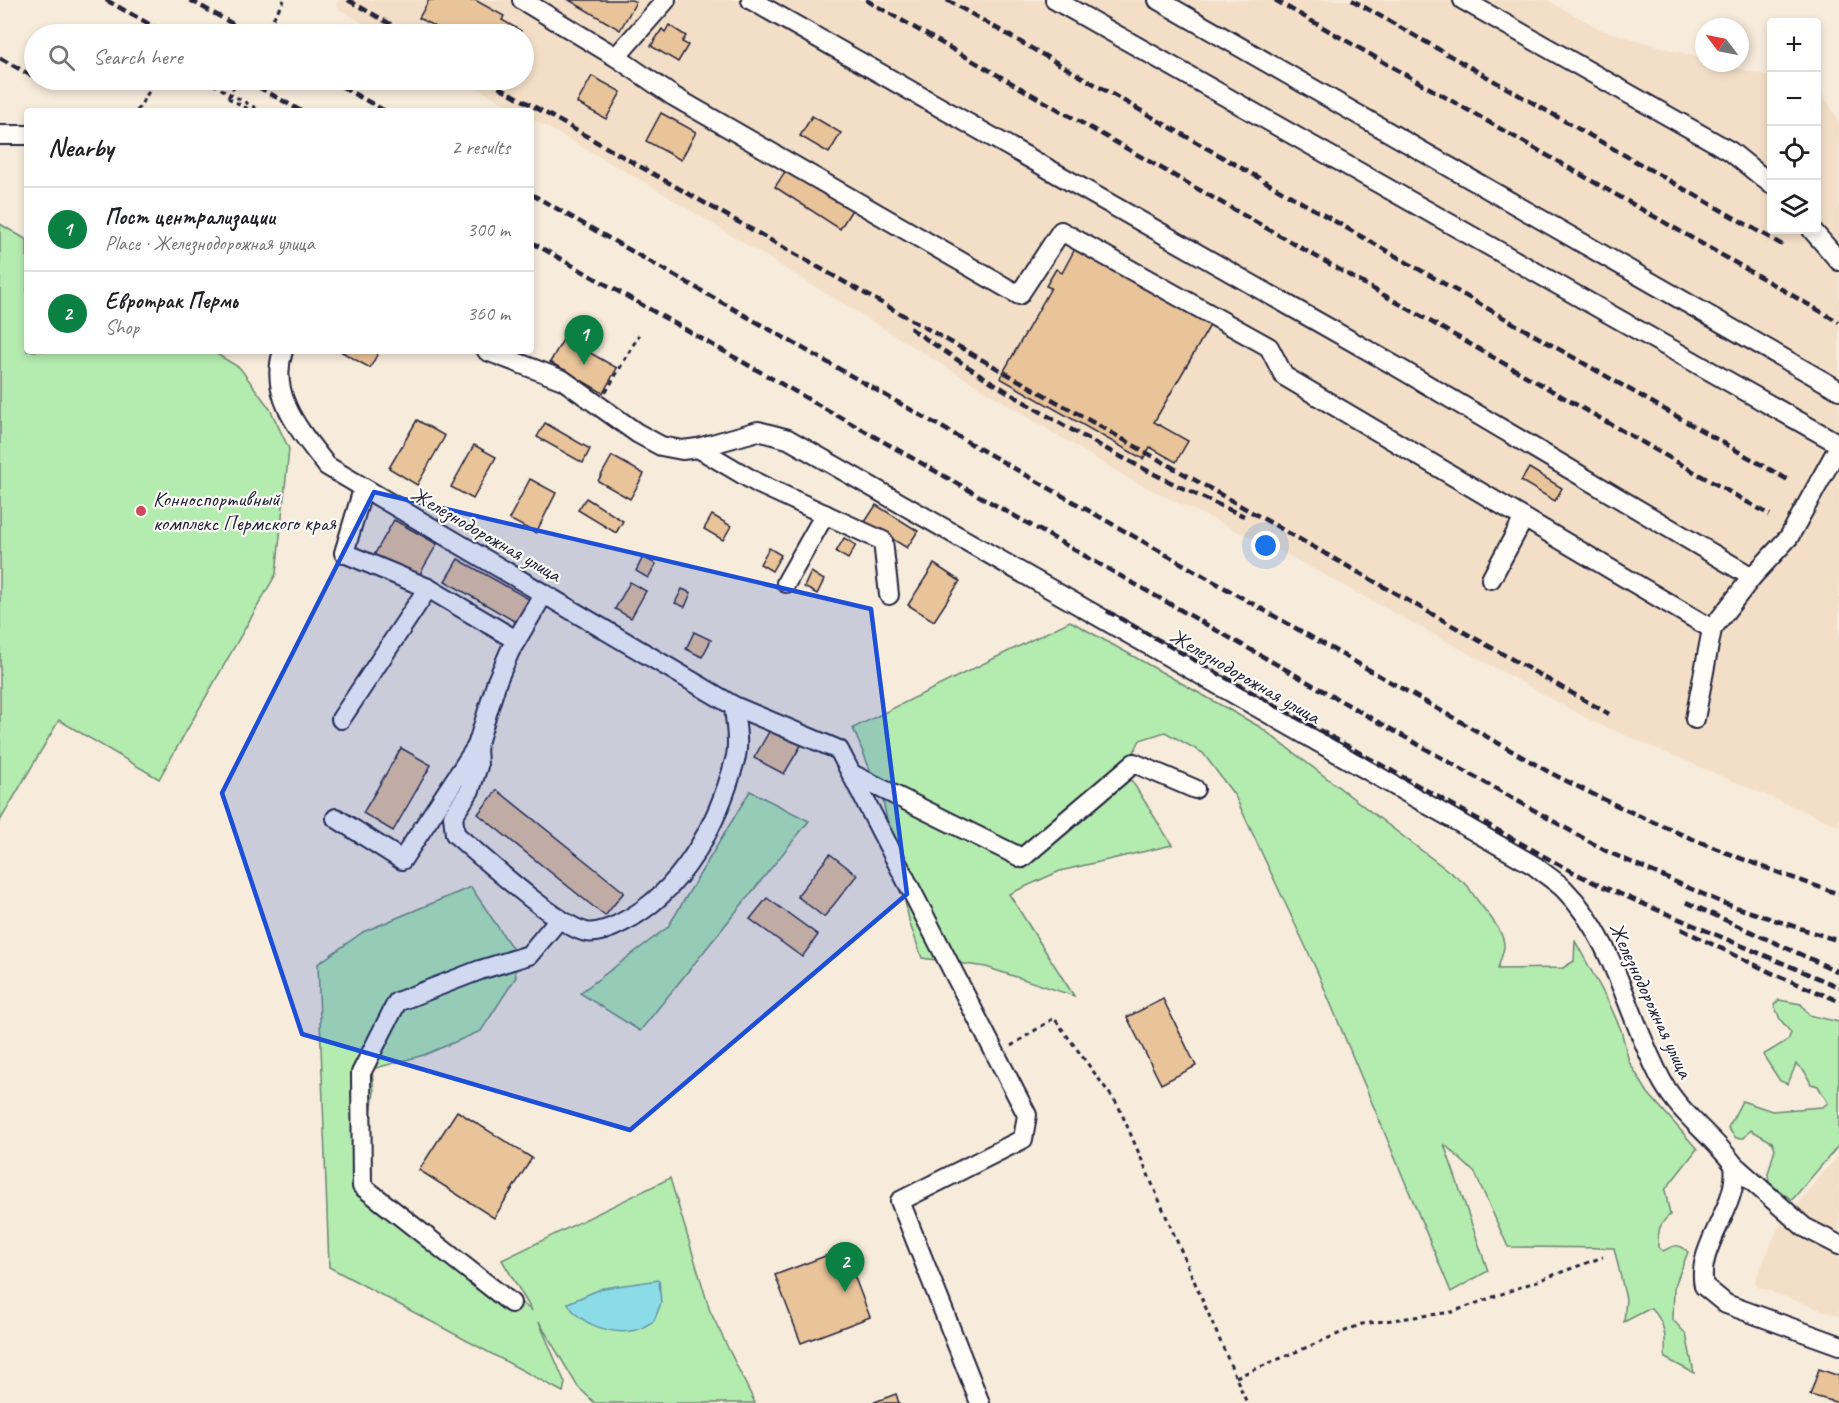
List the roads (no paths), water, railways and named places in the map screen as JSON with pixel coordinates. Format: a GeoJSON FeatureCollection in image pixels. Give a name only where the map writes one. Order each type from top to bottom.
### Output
{"type":"FeatureCollection","features":[{"type":"Feature","properties":{"kind":"street"},"geometry":{"type":"LineString","coordinates":[[522,0],[616,57],[673,96],[1019,295],[1062,231],[1269,347],[1284,376],[1712,629]]}},
{"type":"Feature","properties":{"kind":"street"},"geometry":{"type":"LineString","coordinates":[[616,57],[666,0]]}},
{"type":"Feature","properties":{"kind":"street"},"geometry":{"type":"LineString","coordinates":[[751,0],[1399,368],[1752,578]]}},
{"type":"Feature","properties":{"kind":"street"},"geometry":{"type":"LineString","coordinates":[[1055,0],[1839,445],[1789,537],[1752,578],[1712,629],[1695,719]]}},
{"type":"Feature","properties":{"kind":"street"},"geometry":{"type":"LineString","coordinates":[[1158,0],[1839,390]]}},
{"type":"Feature","properties":{"kind":"street"},"geometry":{"type":"LineString","coordinates":[[1463,0],[1730,151],[1767,181]]}},
{"type":"Feature","properties":{"kind":"street"},"geometry":{"type":"LineString","coordinates":[[0,135],[24,135]]}},
{"type":"Feature","properties":{"kind":"street"},"geometry":{"type":"LineString","coordinates":[[1815,234],[1839,261]]}},
{"type":"Feature","properties":{"kind":"street","name":"Железнодорожная улица"},"geometry":{"type":"LineString","coordinates":[[284,354],[280,393],[294,423],[327,466],[734,706],[839,750],[1027,1115],[1023,1139],[900,1201],[980,1403]]}},
{"type":"Feature","properties":{"kind":"street","name":"Железнодорожная улица"},"geometry":{"type":"LineString","coordinates":[[495,354],[563,380],[599,404],[637,434],[661,446],[682,450],[698,448],[758,431],[788,439],[1535,866],[1564,889],[1585,915],[1604,949],[1663,1083],[1682,1108],[1734,1165],[1804,1227],[1839,1245]]}},
{"type":"Feature","properties":{"kind":"street"},"geometry":{"type":"LineString","coordinates":[[698,448],[759,484],[883,541],[889,595]]}},
{"type":"Feature","properties":{"kind":"street"},"geometry":{"type":"LineString","coordinates":[[363,489],[344,553],[428,588],[516,640]]}},
{"type":"Feature","properties":{"kind":"street"},"geometry":{"type":"LineString","coordinates":[[786,583],[825,514]]}},
{"type":"Feature","properties":{"kind":"street"},"geometry":{"type":"LineString","coordinates":[[1491,579],[1524,518]]}},
{"type":"Feature","properties":{"kind":"street"},"geometry":{"type":"LineString","coordinates":[[341,719],[428,588]]}},
{"type":"Feature","properties":{"kind":"street"},"geometry":{"type":"LineString","coordinates":[[336,818],[402,860],[477,746],[497,681],[516,640],[543,595]]}},
{"type":"Feature","properties":{"kind":"street"},"geometry":{"type":"LineString","coordinates":[[477,746],[478,766],[470,790],[453,816],[455,834],[560,919],[587,932],[613,928],[638,915],[667,891],[699,847],[736,758],[734,706]]}},
{"type":"Feature","properties":{"kind":"street"},"geometry":{"type":"LineString","coordinates":[[852,774],[1022,858],[1134,763],[1195,789]]}},
{"type":"Feature","properties":{"kind":"street"},"geometry":{"type":"LineString","coordinates":[[511,1303],[362,1186],[361,1073],[397,1002],[480,970],[529,955],[560,919]]}},
{"type":"Feature","properties":{"kind":"street"},"geometry":{"type":"LineString","coordinates":[[1734,1165],[1732,1189],[1702,1272],[1704,1287],[1726,1304],[1839,1345]]}},
{"type":"Feature","properties":{"kind":"water"},"geometry":{"type":"Polygon","coordinates":[[[659,1280],[661,1303],[654,1321],[638,1329],[617,1331],[597,1327],[580,1317],[568,1303],[603,1288],[659,1280]]]}},
{"type":"Feature","properties":{"kind":"railway"},"geometry":{"type":"LineString","coordinates":[[106,0],[149,24]]}},
{"type":"Feature","properties":{"kind":"railway"},"geometry":{"type":"LineString","coordinates":[[190,0],[233,24]]}},
{"type":"Feature","properties":{"kind":"railway"},"geometry":{"type":"LineString","coordinates":[[348,0],[390,24]]}},
{"type":"Feature","properties":{"kind":"railway"},"geometry":{"type":"LineString","coordinates":[[866,0],[1770,515]]}},
{"type":"Feature","properties":{"kind":"railway"},"geometry":{"type":"LineString","coordinates":[[947,0],[1790,481]]}},
{"type":"Feature","properties":{"kind":"railway"},"geometry":{"type":"LineString","coordinates":[[1275,0],[1839,322]]}},
{"type":"Feature","properties":{"kind":"railway"},"geometry":{"type":"LineString","coordinates":[[1352,0],[1786,247]]}},
{"type":"Feature","properties":{"kind":"railway"},"geometry":{"type":"LineString","coordinates":[[0,58],[24,71]]}},
{"type":"Feature","properties":{"kind":"railway"},"geometry":{"type":"LineString","coordinates":[[264,90],[296,108]]}},
{"type":"Feature","properties":{"kind":"railway"},"geometry":{"type":"LineString","coordinates":[[348,90],[380,108]]}},
{"type":"Feature","properties":{"kind":"railway"},"geometry":{"type":"LineString","coordinates":[[505,90],[1609,714]]}},
{"type":"Feature","properties":{"kind":"railway"},"geometry":{"type":"LineString","coordinates":[[534,196],[1549,772],[1692,839],[1839,894]]}},
{"type":"Feature","properties":{"kind":"railway"},"geometry":{"type":"LineString","coordinates":[[534,244],[1606,851],[1723,903],[1839,941]]}},
{"type":"Feature","properties":{"kind":"railway"},"geometry":{"type":"LineString","coordinates":[[910,328],[990,381],[1072,430],[1157,475],[1244,516]]}},
{"type":"Feature","properties":{"kind":"railway"},"geometry":{"type":"LineString","coordinates":[[1107,611],[1565,868],[1599,885],[1839,987]]}},
{"type":"Feature","properties":{"kind":"railway"},"geometry":{"type":"LineString","coordinates":[[1686,902],[1839,972]]}},
{"type":"Feature","properties":{"kind":"railway"},"geometry":{"type":"LineString","coordinates":[[1681,929],[1776,975],[1839,1001]]}},
{"type":"Feature","properties":{"kind":"place","name":"Пост централизации"},"geometry":{"type":"Point","coordinates":[584,365]}},
{"type":"Feature","properties":{"kind":"place","name":"Конноспортивный комплекс Пермского края"},"geometry":{"type":"Point","coordinates":[141,511]}},
{"type":"Feature","properties":{"kind":"place","name":"Евротрак Пермь"},"geometry":{"type":"Point","coordinates":[845,1292]}}]}
